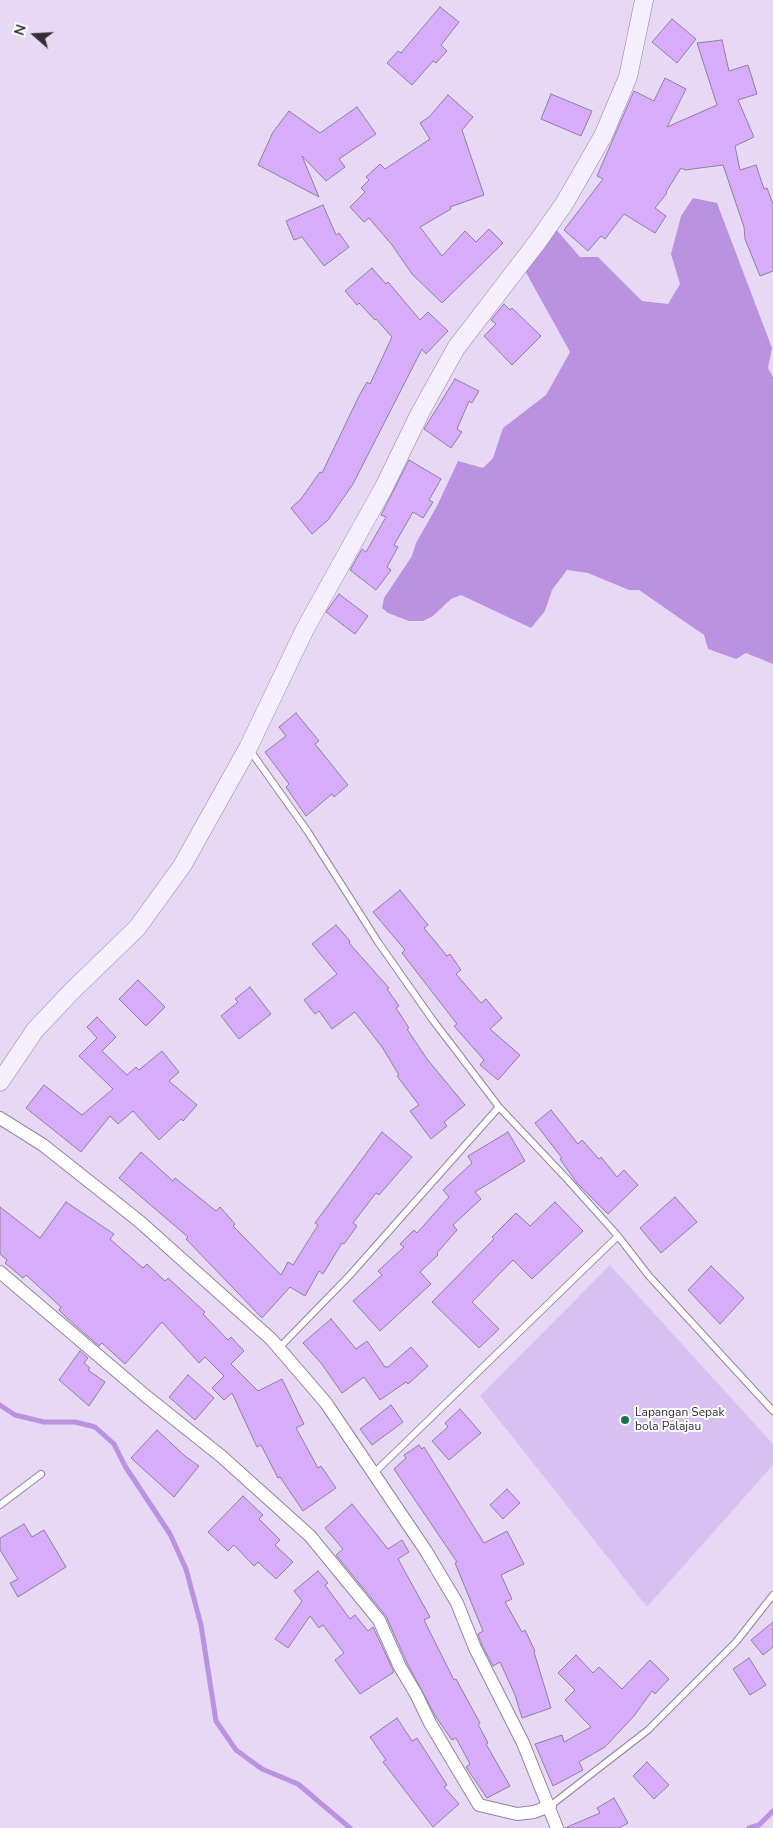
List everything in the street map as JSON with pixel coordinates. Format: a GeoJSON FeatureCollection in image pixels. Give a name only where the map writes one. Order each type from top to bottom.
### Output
{"type":"FeatureCollection","features":[{"type":"Feature","properties":{"kind":"main road"},"geometry":{"type":"LineString","coordinates":[[0,1082],[22,1048],[41,1024],[72,990],[137,928],[165,892],[248,748],[310,622],[380,495],[420,413],[456,348],[543,234],[603,136],[628,77],[644,0]]}},
{"type":"Feature","properties":{"kind":"street"},"geometry":{"type":"LineString","coordinates":[[0,1118],[43,1145],[117,1203],[254,1322],[326,1403],[426,1551],[457,1603],[475,1648],[523,1743],[550,1806],[557,1828]]}},
{"type":"Feature","properties":{"kind":"street"},"geometry":{"type":"LineString","coordinates":[[0,1272],[147,1398],[221,1456],[310,1536],[379,1620],[400,1667],[479,1804],[517,1814],[534,1812],[550,1806]]}},
{"type":"Feature","properties":{"kind":"lane"},"geometry":{"type":"LineString","coordinates":[[248,748],[308,832],[406,984],[499,1107],[566,1178],[618,1236],[649,1276],[773,1411]]}},
{"type":"Feature","properties":{"kind":"lane"},"geometry":{"type":"LineString","coordinates":[[279,1348],[350,1275],[499,1107]]}},
{"type":"Feature","properties":{"kind":"lane"},"geometry":{"type":"LineString","coordinates":[[374,1473],[618,1236]]}},
{"type":"Feature","properties":{"kind":"lane"},"geometry":{"type":"LineString","coordinates":[[0,1505],[41,1474]]}},
{"type":"Feature","properties":{"kind":"lane"},"geometry":{"type":"LineString","coordinates":[[550,1806],[648,1730],[736,1642],[773,1595]]}},
{"type":"Feature","properties":{"kind":"shaded area"},"geometry":{"type":"Polygon","coordinates":[[[693,198],[717,203],[772,348],[768,368],[773,377],[773,664],[746,653],[736,659],[708,649],[704,635],[639,590],[629,590],[588,573],[567,570],[552,590],[545,611],[531,628],[461,595],[451,599],[433,616],[423,621],[409,621],[388,613],[382,608],[384,598],[412,556],[416,543],[437,506],[458,461],[483,468],[493,458],[503,428],[546,395],[570,352],[523,267],[554,227],[580,257],[598,257],[642,301],[668,304],[680,284],[671,254],[681,216],[693,198]]]}},
{"type":"Feature","properties":{"kind":"shaded area","name":"Lapangan Sepak bola Palajau"},"geometry":{"type":"Polygon","coordinates":[[[610,1265],[773,1444],[773,1465],[647,1607],[480,1396],[610,1265]]]}},
{"type":"Feature","properties":{"kind":"building"},"geometry":{"type":"Polygon","coordinates":[[[440,7],[459,22],[441,45],[447,51],[436,63],[433,61],[412,85],[387,63],[398,51],[401,53],[440,7]]]}},
{"type":"Feature","properties":{"kind":"building"},"geometry":{"type":"Polygon","coordinates":[[[672,19],[696,39],[677,63],[652,42],[672,19]]]}},
{"type":"Feature","properties":{"kind":"building"},"geometry":{"type":"Polygon","coordinates":[[[722,40],[729,71],[748,65],[757,94],[738,100],[754,137],[735,146],[740,170],[756,165],[764,189],[767,188],[773,204],[773,271],[760,276],[745,239],[744,227],[723,165],[685,170],[681,168],[667,193],[655,208],[666,216],[655,233],[624,214],[605,239],[601,236],[588,251],[564,230],[603,179],[597,176],[634,91],[654,101],[665,78],[686,89],[667,127],[717,105],[697,43],[722,40]]]}},
{"type":"Feature","properties":{"kind":"building"},"geometry":{"type":"Polygon","coordinates":[[[551,94],[592,111],[581,136],[541,119],[551,94]]]}},
{"type":"Feature","properties":{"kind":"building"},"geometry":{"type":"Polygon","coordinates":[[[448,95],[473,117],[462,130],[484,195],[450,207],[451,209],[420,227],[442,256],[465,231],[476,242],[489,229],[503,243],[442,303],[412,274],[392,245],[369,218],[364,222],[350,207],[365,192],[361,188],[369,180],[366,177],[380,164],[385,169],[430,139],[420,123],[429,117],[448,95]]]}},
{"type":"Feature","properties":{"kind":"building"},"geometry":{"type":"Polygon","coordinates":[[[357,107],[376,134],[339,159],[345,167],[326,181],[302,156],[319,197],[258,165],[273,132],[289,111],[320,133],[357,107]]]}},
{"type":"Feature","properties":{"kind":"building"},"geometry":{"type":"Polygon","coordinates":[[[323,205],[336,235],[339,233],[349,247],[324,266],[302,237],[294,240],[286,221],[323,205]]]}},
{"type":"Feature","properties":{"kind":"building"},"geometry":{"type":"Polygon","coordinates":[[[372,268],[386,284],[388,282],[420,320],[428,312],[448,331],[426,354],[422,349],[353,484],[328,520],[312,534],[291,508],[301,499],[320,472],[322,473],[359,396],[367,382],[370,384],[392,337],[376,319],[359,303],[357,305],[345,291],[372,268]]]}},
{"type":"Feature","properties":{"kind":"building"},"geometry":{"type":"Polygon","coordinates":[[[504,304],[510,310],[512,308],[541,336],[512,365],[484,336],[496,324],[491,320],[504,304]]]}},
{"type":"Feature","properties":{"kind":"building"},"geometry":{"type":"Polygon","coordinates":[[[455,379],[479,391],[472,403],[469,401],[457,429],[462,432],[451,448],[424,429],[455,379]]]}},
{"type":"Feature","properties":{"kind":"building"},"geometry":{"type":"Polygon","coordinates":[[[409,460],[441,479],[429,500],[433,502],[423,518],[413,512],[394,545],[398,547],[387,567],[391,570],[376,590],[350,570],[362,549],[366,552],[386,517],[381,515],[409,460]]]}},
{"type":"Feature","properties":{"kind":"building"},"geometry":{"type":"Polygon","coordinates":[[[339,594],[368,616],[355,634],[326,612],[339,594]]]}},
{"type":"Feature","properties":{"kind":"building"},"geometry":{"type":"Polygon","coordinates":[[[296,713],[319,741],[315,744],[348,785],[334,797],[332,794],[306,816],[286,787],[289,784],[265,752],[286,736],[279,727],[296,713]]]}},
{"type":"Feature","properties":{"kind":"building"},"geometry":{"type":"Polygon","coordinates":[[[400,890],[428,925],[424,928],[447,956],[450,954],[461,970],[456,974],[481,1003],[486,999],[502,1018],[490,1029],[520,1055],[498,1080],[480,1065],[484,1060],[454,1026],[457,1024],[402,953],[405,950],[373,912],[400,890]]]}},
{"type":"Feature","properties":{"kind":"building"},"geometry":{"type":"Polygon","coordinates":[[[336,925],[350,941],[349,943],[389,988],[387,989],[399,1006],[396,1008],[409,1028],[407,1029],[427,1059],[465,1105],[444,1122],[447,1126],[431,1139],[410,1111],[419,1105],[397,1076],[399,1075],[382,1047],[355,1012],[332,1029],[319,1011],[315,1014],[304,1000],[337,974],[312,944],[336,925]]]}},
{"type":"Feature","properties":{"kind":"building"},"geometry":{"type":"Polygon","coordinates":[[[138,980],[165,1007],[146,1026],[119,999],[138,980]]]}},
{"type":"Feature","properties":{"kind":"building"},"geometry":{"type":"Polygon","coordinates":[[[250,987],[271,1014],[239,1039],[221,1016],[238,1002],[235,999],[250,987]]]}},
{"type":"Feature","properties":{"kind":"building"},"geometry":{"type":"Polygon","coordinates":[[[97,1017],[116,1037],[102,1051],[127,1075],[136,1067],[139,1070],[162,1051],[179,1072],[169,1081],[197,1105],[183,1121],[181,1119],[159,1140],[133,1111],[118,1124],[110,1116],[81,1152],[26,1108],[44,1085],[82,1115],[113,1089],[79,1056],[97,1038],[87,1027],[97,1017]]]}},
{"type":"Feature","properties":{"kind":"building"},"geometry":{"type":"Polygon","coordinates":[[[551,1110],[578,1144],[582,1140],[599,1159],[601,1157],[617,1177],[624,1170],[638,1185],[608,1214],[577,1183],[560,1159],[562,1158],[535,1123],[551,1110]]]}},
{"type":"Feature","properties":{"kind":"building"},"geometry":{"type":"Polygon","coordinates":[[[382,1132],[412,1157],[379,1195],[376,1193],[353,1223],[357,1226],[344,1244],[342,1243],[323,1274],[319,1271],[305,1296],[290,1287],[262,1318],[186,1239],[188,1237],[119,1178],[141,1152],[173,1181],[175,1178],[216,1211],[220,1207],[235,1224],[233,1226],[281,1275],[288,1262],[293,1265],[318,1225],[315,1223],[382,1132]]]}},
{"type":"Feature","properties":{"kind":"building"},"geometry":{"type":"Polygon","coordinates":[[[508,1132],[525,1161],[475,1192],[481,1199],[453,1225],[457,1230],[437,1253],[438,1255],[420,1272],[431,1284],[380,1331],[353,1301],[382,1275],[378,1271],[404,1247],[400,1244],[414,1230],[417,1233],[449,1197],[443,1190],[472,1163],[468,1156],[508,1132]]]}},
{"type":"Feature","properties":{"kind":"building"},"geometry":{"type":"Polygon","coordinates":[[[675,1197],[697,1222],[661,1253],[640,1228],[675,1197]]]}},
{"type":"Feature","properties":{"kind":"building"},"geometry":{"type":"Polygon","coordinates":[[[66,1202],[114,1234],[110,1239],[143,1268],[147,1264],[165,1281],[168,1278],[205,1312],[203,1314],[228,1340],[231,1337],[244,1351],[231,1364],[258,1391],[282,1379],[304,1424],[296,1428],[318,1468],[321,1466],[336,1488],[303,1511],[280,1477],[278,1478],[261,1445],[257,1447],[232,1393],[224,1400],[212,1388],[224,1376],[205,1357],[199,1363],[162,1322],[125,1364],[102,1343],[99,1346],[68,1319],[59,1310],[61,1307],[26,1275],[23,1278],[5,1263],[7,1260],[0,1254],[0,1207],[40,1238],[66,1202]]]}},
{"type":"Feature","properties":{"kind":"building"},"geometry":{"type":"Polygon","coordinates":[[[555,1202],[583,1231],[532,1279],[513,1260],[472,1302],[499,1329],[479,1348],[432,1302],[494,1239],[492,1237],[516,1213],[530,1226],[555,1202]]]}},
{"type":"Feature","properties":{"kind":"building"},"geometry":{"type":"Polygon","coordinates":[[[711,1266],[744,1298],[720,1324],[688,1290],[711,1266]]]}},
{"type":"Feature","properties":{"kind":"building"},"geometry":{"type":"Polygon","coordinates":[[[331,1319],[356,1349],[367,1341],[385,1367],[388,1367],[411,1347],[428,1366],[408,1384],[406,1382],[380,1400],[364,1377],[342,1393],[321,1363],[303,1343],[331,1319]]]}},
{"type":"Feature","properties":{"kind":"building"},"geometry":{"type":"Polygon","coordinates":[[[80,1351],[88,1358],[84,1363],[90,1368],[88,1370],[105,1382],[89,1406],[59,1380],[80,1351]]]}},
{"type":"Feature","properties":{"kind":"building"},"geometry":{"type":"Polygon","coordinates":[[[188,1375],[214,1398],[195,1420],[169,1397],[188,1375]]]}},
{"type":"Feature","properties":{"kind":"building"},"geometry":{"type":"Polygon","coordinates":[[[391,1405],[403,1422],[372,1445],[360,1429],[391,1405]]]}},
{"type":"Feature","properties":{"kind":"building"},"geometry":{"type":"Polygon","coordinates":[[[460,1409],[481,1433],[449,1460],[432,1441],[448,1427],[445,1423],[460,1409]]]}},
{"type":"Feature","properties":{"kind":"building"},"geometry":{"type":"Polygon","coordinates":[[[157,1430],[185,1456],[199,1466],[174,1497],[131,1458],[157,1430]]]}},
{"type":"Feature","properties":{"kind":"building"},"geometry":{"type":"Polygon","coordinates":[[[419,1445],[422,1449],[424,1447],[484,1543],[507,1531],[524,1564],[501,1575],[512,1599],[505,1602],[522,1632],[525,1630],[535,1651],[551,1708],[522,1718],[515,1695],[500,1662],[493,1666],[482,1645],[478,1634],[483,1631],[455,1563],[457,1562],[394,1469],[406,1458],[404,1455],[419,1445]]]}},
{"type":"Feature","properties":{"kind":"building"},"geometry":{"type":"Polygon","coordinates":[[[507,1489],[520,1503],[503,1519],[490,1505],[507,1489]]]}},
{"type":"Feature","properties":{"kind":"building"},"geometry":{"type":"Polygon","coordinates":[[[243,1496],[263,1515],[259,1519],[280,1540],[275,1545],[293,1562],[276,1579],[258,1562],[254,1566],[234,1545],[228,1551],[208,1532],[243,1496]]]}},
{"type":"Feature","properties":{"kind":"building"},"geometry":{"type":"Polygon","coordinates":[[[352,1504],[388,1549],[402,1540],[409,1552],[398,1559],[430,1617],[424,1620],[454,1680],[456,1679],[480,1723],[478,1724],[488,1743],[486,1744],[510,1786],[487,1798],[466,1767],[470,1764],[456,1738],[452,1740],[436,1717],[407,1663],[386,1616],[336,1555],[343,1549],[325,1528],[352,1504]]]}},
{"type":"Feature","properties":{"kind":"building"},"geometry":{"type":"Polygon","coordinates":[[[24,1524],[32,1537],[44,1530],[66,1567],[18,1597],[10,1583],[18,1579],[0,1550],[0,1538],[24,1524]]]}},
{"type":"Feature","properties":{"kind":"building"},"geometry":{"type":"Polygon","coordinates":[[[318,1571],[328,1583],[325,1585],[350,1619],[355,1615],[368,1631],[373,1627],[394,1672],[360,1694],[335,1660],[344,1653],[323,1625],[319,1628],[310,1616],[288,1648],[275,1639],[302,1601],[294,1591],[318,1571]]]}},
{"type":"Feature","properties":{"kind":"building"},"geometry":{"type":"Polygon","coordinates":[[[773,1622],[773,1647],[763,1655],[751,1640],[773,1622]]]}},
{"type":"Feature","properties":{"kind":"building"},"geometry":{"type":"Polygon","coordinates":[[[576,1655],[593,1673],[599,1667],[622,1689],[650,1660],[669,1679],[655,1694],[652,1691],[634,1716],[605,1747],[579,1762],[583,1770],[553,1786],[535,1744],[562,1735],[564,1742],[591,1727],[565,1700],[575,1690],[558,1673],[576,1655]]]}},
{"type":"Feature","properties":{"kind":"building"},"geometry":{"type":"Polygon","coordinates":[[[749,1658],[766,1685],[750,1695],[733,1669],[749,1658]]]}},
{"type":"Feature","properties":{"kind":"building"},"geometry":{"type":"Polygon","coordinates":[[[397,1718],[412,1741],[417,1738],[447,1785],[444,1787],[459,1804],[433,1827],[383,1762],[386,1760],[370,1737],[397,1718]]]}},
{"type":"Feature","properties":{"kind":"building"},"geometry":{"type":"Polygon","coordinates":[[[647,1762],[669,1785],[654,1799],[633,1776],[647,1762]]]}},
{"type":"Feature","properties":{"kind":"building"},"geometry":{"type":"Polygon","coordinates":[[[614,1798],[628,1823],[619,1828],[565,1828],[600,1813],[597,1808],[614,1798]]]}},
{"type":"Feature","properties":{"kind":"waterway"},"geometry":{"type":"LineString","coordinates":[[0,1405],[15,1415],[44,1422],[75,1422],[95,1427],[114,1444],[125,1466],[170,1534],[186,1569],[201,1625],[216,1721],[236,1750],[262,1769],[298,1784],[350,1828]]}},
{"type":"Feature","properties":{"kind":"waterway"},"geometry":{"type":"LineString","coordinates":[[749,1828],[759,1825],[773,1811]]}},
{"type":"Feature","properties":{"kind":"place","name":"Lapangan Sepak bola Palajau"},"geometry":{"type":"Point","coordinates":[625,1420]}}]}
